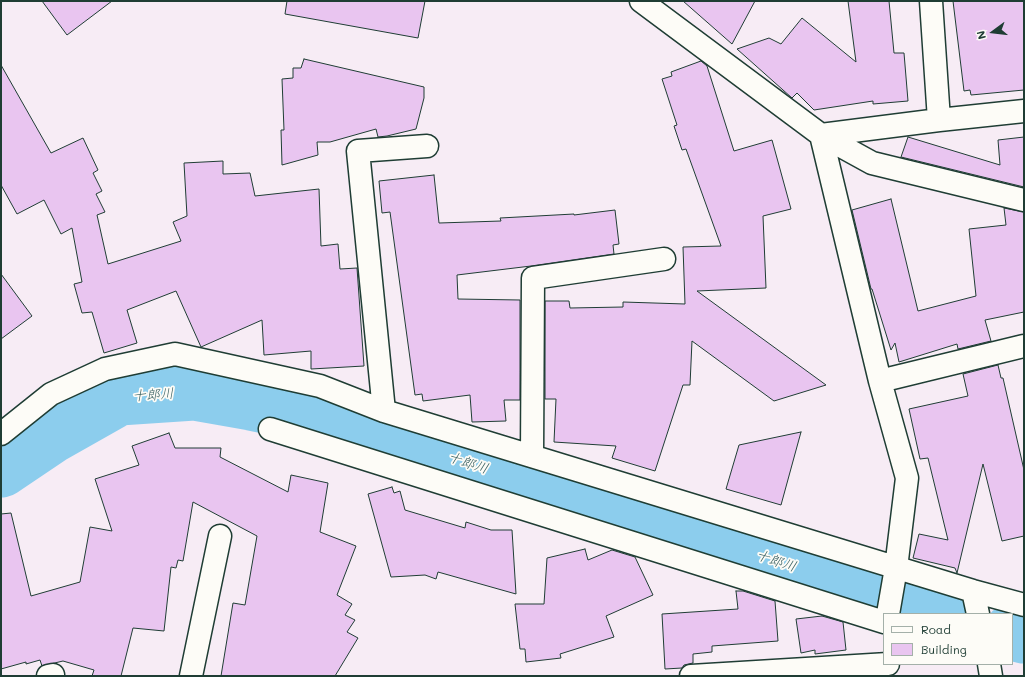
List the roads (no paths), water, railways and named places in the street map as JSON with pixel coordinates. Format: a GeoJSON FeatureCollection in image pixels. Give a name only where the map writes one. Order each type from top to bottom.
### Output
{"type":"FeatureCollection","features":[{"type":"Feature","properties":{"kind":"street"},"geometry":{"type":"LineString","coordinates":[[641,1],[821,135],[872,163],[1024,200]]}},
{"type":"Feature","properties":{"kind":"street"},"geometry":{"type":"LineString","coordinates":[[931,1],[939,120]]}},
{"type":"Feature","properties":{"kind":"street"},"geometry":{"type":"LineString","coordinates":[[821,135],[1024,111]]}},
{"type":"Feature","properties":{"kind":"street"},"geometry":{"type":"LineString","coordinates":[[821,135],[880,381],[907,478],[896,568],[888,613]]}},
{"type":"Feature","properties":{"kind":"street"},"geometry":{"type":"LineString","coordinates":[[384,411],[358,151],[427,146]]}},
{"type":"Feature","properties":{"kind":"street"},"geometry":{"type":"LineString","coordinates":[[532,456],[533,278],[664,259]]}},
{"type":"Feature","properties":{"kind":"street"},"geometry":{"type":"LineString","coordinates":[[880,381],[1024,346]]}},
{"type":"Feature","properties":{"kind":"street"},"geometry":{"type":"LineString","coordinates":[[1,434],[51,394],[105,369],[175,354],[320,386],[384,411],[896,568],[1024,605]]}},
{"type":"Feature","properties":{"kind":"street"},"geometry":{"type":"LineString","coordinates":[[270,429],[883,622]]}},
{"type":"Feature","properties":{"kind":"street"},"geometry":{"type":"LineString","coordinates":[[191,676],[220,536]]}},
{"type":"Feature","properties":{"kind":"street"},"geometry":{"type":"LineString","coordinates":[[973,591],[978,613]]}},
{"type":"Feature","properties":{"kind":"street"},"geometry":{"type":"LineString","coordinates":[[691,676],[883,664]]}},
{"type":"Feature","properties":{"kind":"street"},"geometry":{"type":"LineString","coordinates":[[989,665],[991,676]]}},
{"type":"Feature","properties":{"kind":"waterway","name":"十郎川"},"geometry":{"type":"LineString","coordinates":[[1,469],[50,436],[119,397],[194,392],[329,418],[938,613]]}},
{"type":"Feature","properties":{"kind":"waterway","name":"十郎川"},"geometry":{"type":"LineString","coordinates":[[1013,632],[1024,635]]}}]}
